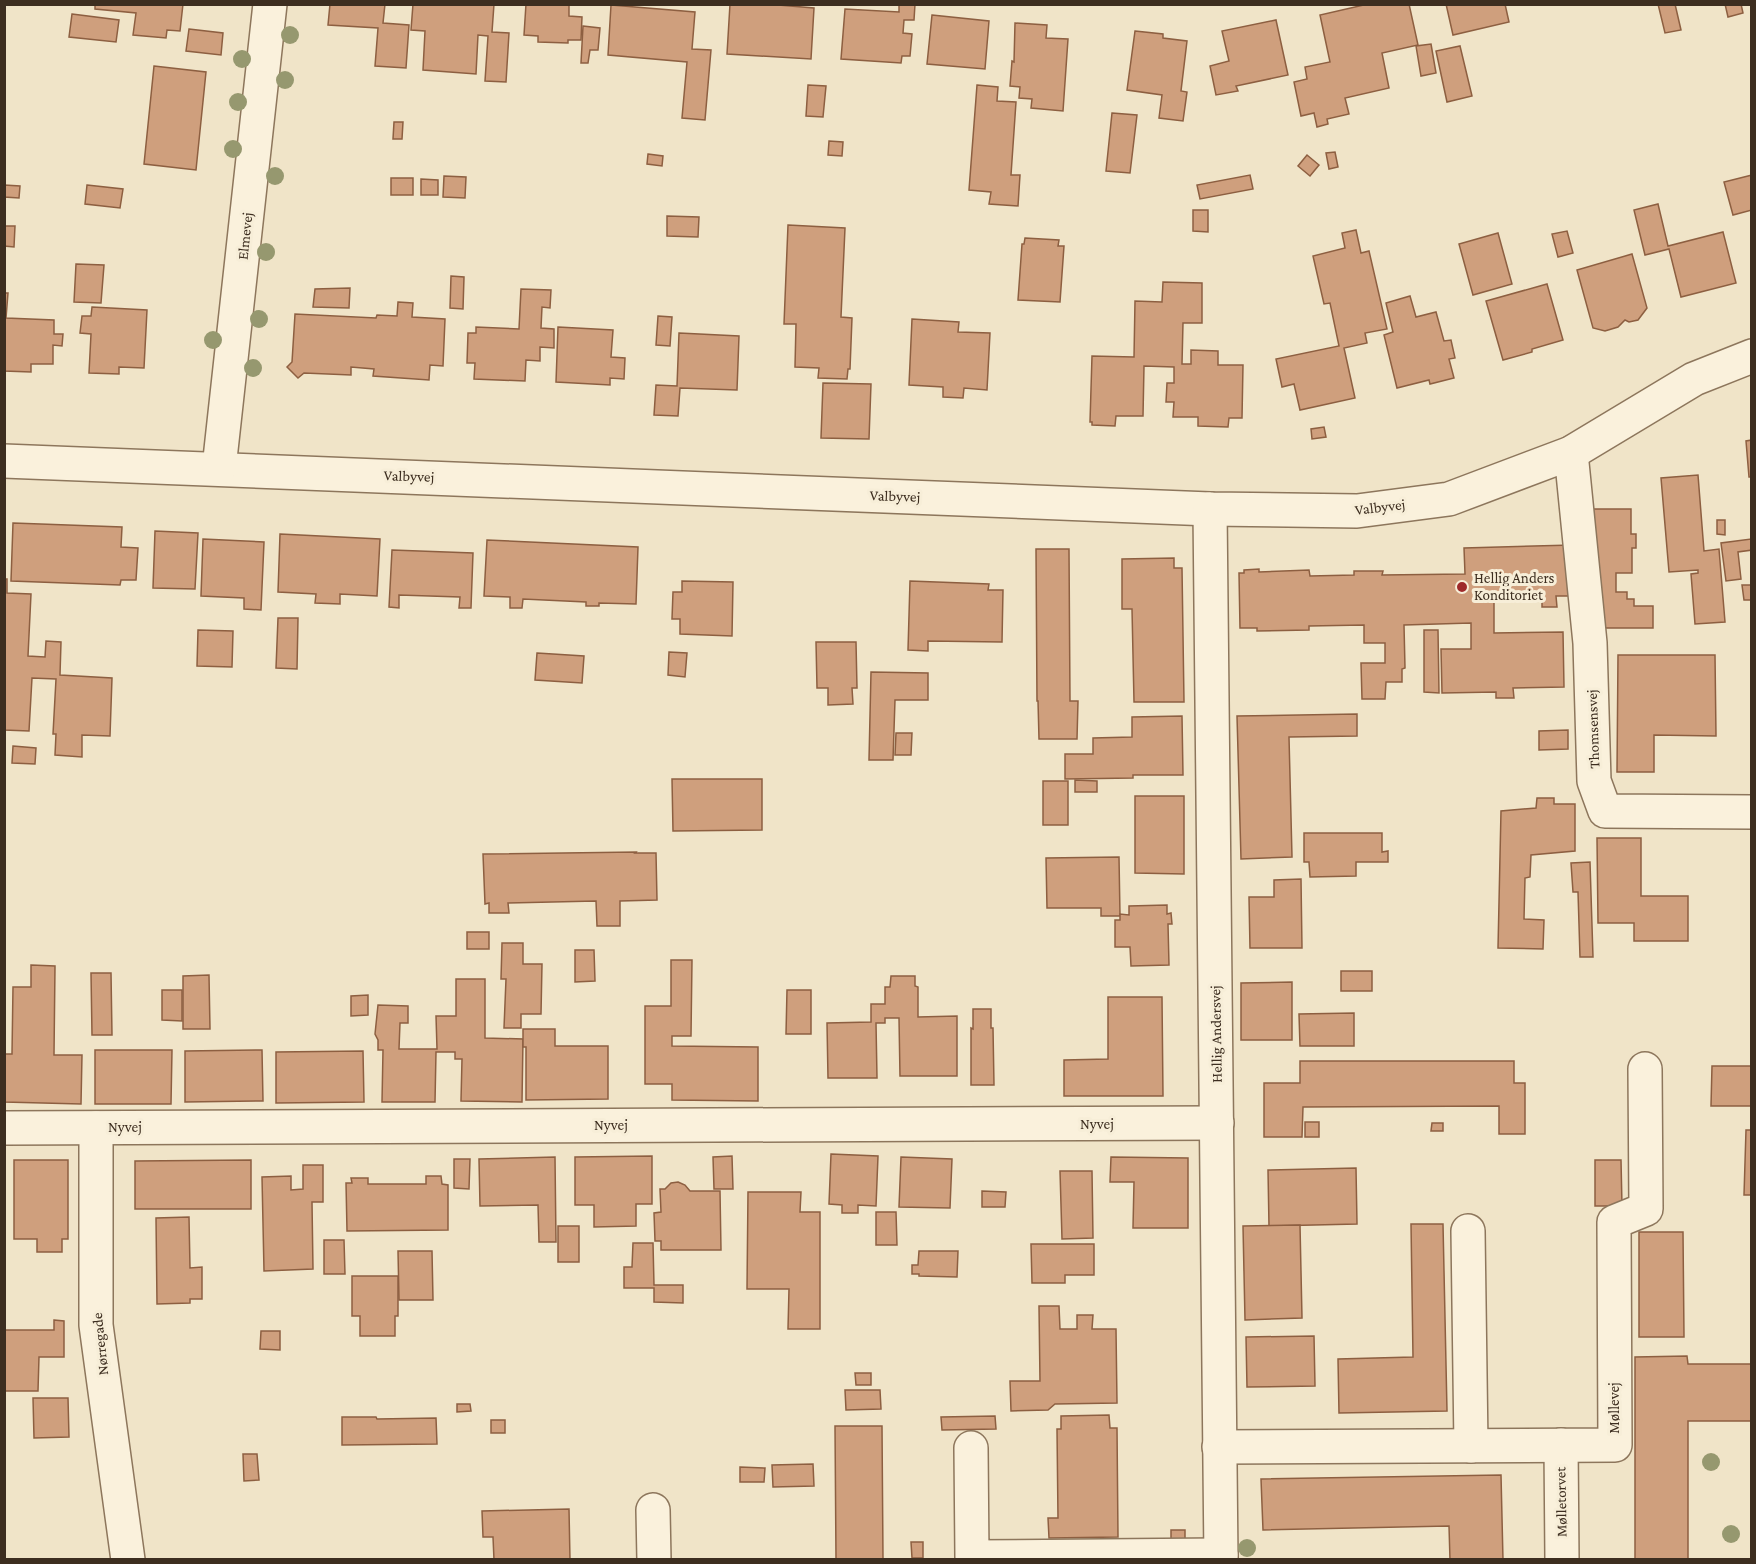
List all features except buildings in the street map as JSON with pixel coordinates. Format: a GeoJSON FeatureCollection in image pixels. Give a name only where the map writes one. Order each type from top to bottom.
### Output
{"type":"FeatureCollection","features":[{"type":"Feature","properties":{"kind":"street","name":"Elmevej"},"geometry":{"type":"LineString","coordinates":[[219,468],[270,4]]}},
{"type":"Feature","properties":{"kind":"street","name":"Valbyvej"},"geometry":{"type":"LineString","coordinates":[[4,461],[1209,509],[1357,511],[1449,499],[1571,453],[1694,379],[1752,356]]}},
{"type":"Feature","properties":{"kind":"street","name":"Thomsensvej"},"geometry":{"type":"LineString","coordinates":[[1571,453],[1590,643],[1594,781],[1605,811],[1752,812]]}},
{"type":"Feature","properties":{"kind":"street","name":"Hellig Andersvej"},"geometry":{"type":"LineString","coordinates":[[1209,509],[1221,1557]]}},
{"type":"Feature","properties":{"kind":"street","name":"Møllevej"},"geometry":{"type":"LineString","coordinates":[[1219,1447],[1615,1445],[1614,1221],[1646,1209],[1645,1069]]}},
{"type":"Feature","properties":{"kind":"street","name":"Nyvej"},"geometry":{"type":"LineString","coordinates":[[4,1128],[1217,1123]]}},
{"type":"Feature","properties":{"kind":"street","name":"Nørregade"},"geometry":{"type":"LineString","coordinates":[[96,1128],[96,1325],[128,1560]]}},
{"type":"Feature","properties":{"kind":"street"},"geometry":{"type":"LineString","coordinates":[[1468,1231],[1472,1446]]}},
{"type":"Feature","properties":{"kind":"street","name":"Mølletorvet"},"geometry":{"type":"LineString","coordinates":[[1561,1445],[1562,1560]]}},
{"type":"Feature","properties":{"kind":"street"},"geometry":{"type":"LineString","coordinates":[[971,1448],[972,1557],[1221,1557]]}},
{"type":"Feature","properties":{"kind":"street"},"geometry":{"type":"LineString","coordinates":[[653,1510],[654,1560]]}},
{"type":"Feature","properties":{"kind":"place","name":"Hellig Anders Konditoriet"},"geometry":{"type":"Point","coordinates":[1462,587]}}]}
